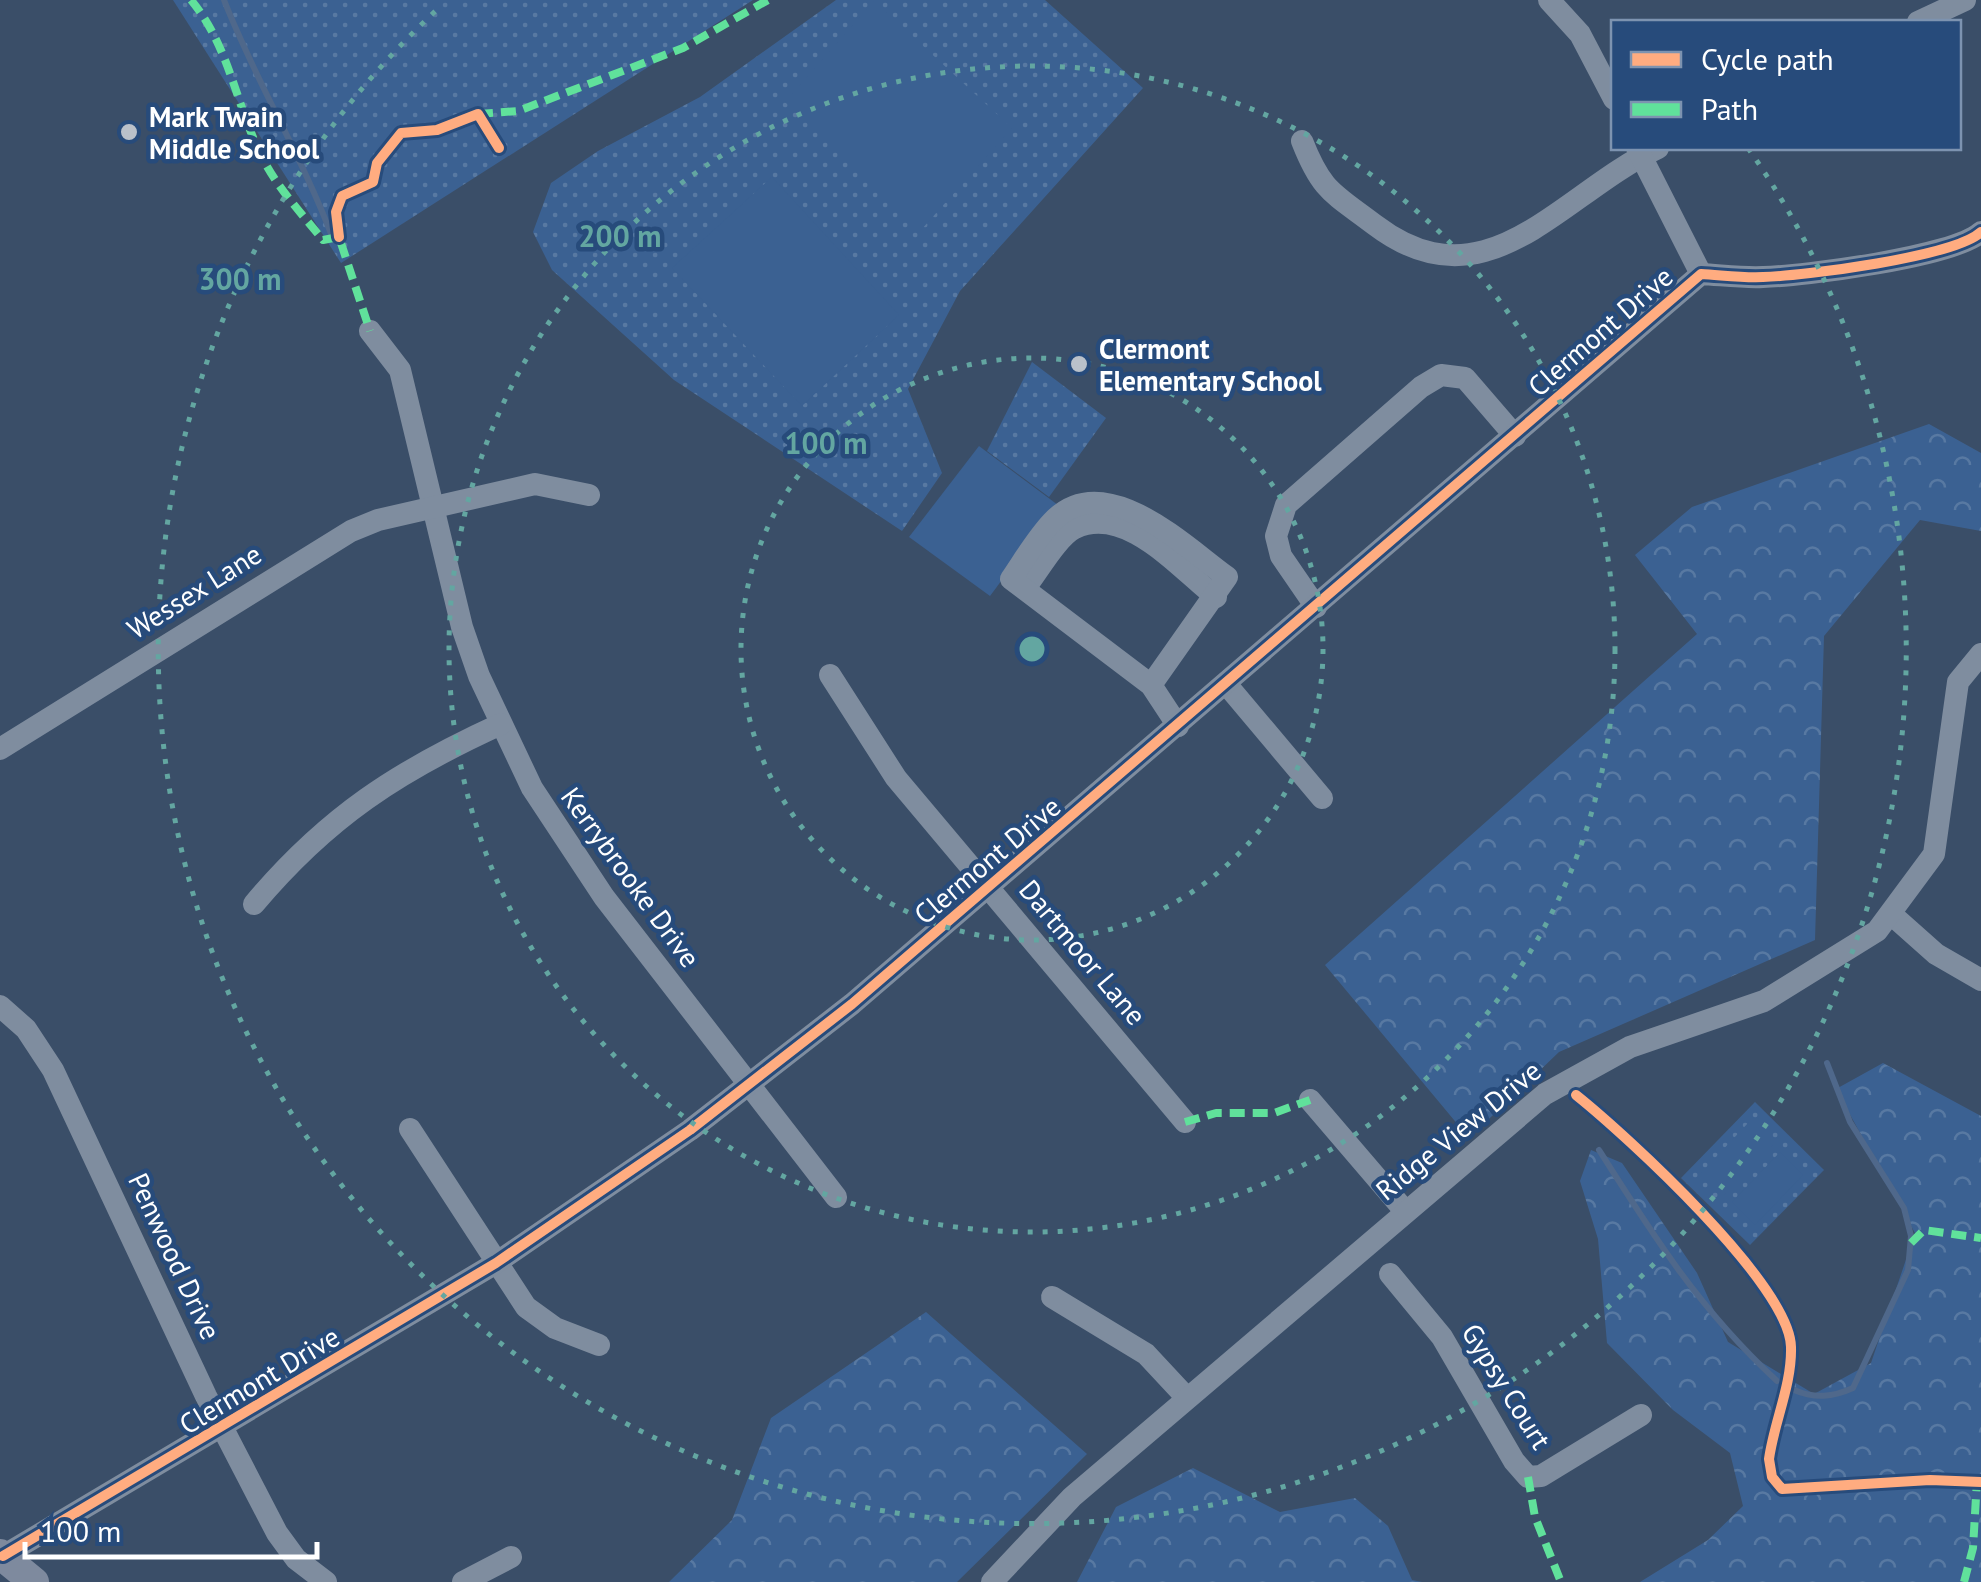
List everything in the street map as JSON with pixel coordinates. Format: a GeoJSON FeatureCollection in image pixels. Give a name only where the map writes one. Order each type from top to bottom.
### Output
{"type":"FeatureCollection","features":[{"type":"Feature","properties":{"kind":"main road"},"geometry":{"type":"LineString","coordinates":[[1,1555],[34,1582]]}},
{"type":"Feature","properties":{"kind":"street"},"geometry":{"type":"LineString","coordinates":[[1550,0],[1580,34],[1611,94]]}},
{"type":"Feature","properties":{"kind":"street"},"geometry":{"type":"LineString","coordinates":[[1922,20],[1965,0]]}},
{"type":"Feature","properties":{"kind":"street"},"geometry":{"type":"LineString","coordinates":[[1302,141],[1318,182],[1396,241],[1432,256],[1464,258],[1502,247],[1645,150],[1701,274]]}},
{"type":"Feature","properties":{"kind":"street","name":"Clermont Drive"},"geometry":{"type":"LineString","coordinates":[[1,1555],[224,1428],[496,1263],[750,1085],[989,888],[1701,274],[1762,277],[1827,270],[1904,257],[1979,236]]}},
{"type":"Feature","properties":{"kind":"street","name":"Kerrybrooke Drive"},"geometry":{"type":"LineString","coordinates":[[370,331],[400,370],[462,627],[532,788],[576,858],[836,1197]]}},
{"type":"Feature","properties":{"kind":"street"},"geometry":{"type":"LineString","coordinates":[[1316,607],[1281,556],[1276,536],[1286,505],[1421,386],[1441,374],[1465,378],[1514,436]]}},
{"type":"Feature","properties":{"kind":"street","name":"Wessex Lane"},"geometry":{"type":"LineString","coordinates":[[0,749],[324,544],[378,520],[535,484],[590,495]]}},
{"type":"Feature","properties":{"kind":"street"},"geometry":{"type":"LineString","coordinates":[[1151,685],[1216,597],[1136,534],[1106,520],[1072,529],[1018,584],[1151,685],[1178,726]]}},
{"type":"Feature","properties":{"kind":"street","name":"Ridge View Drive"},"geometry":{"type":"LineString","coordinates":[[992,1582],[1072,1497],[1506,1124],[1586,1068],[1630,1047],[1764,1002],[1877,930],[1934,854],[1958,682],[1981,654]]}},
{"type":"Feature","properties":{"kind":"street","name":"Dartmoor Lane"},"geometry":{"type":"LineString","coordinates":[[830,674],[858,712],[886,765],[1185,1122]]}},
{"type":"Feature","properties":{"kind":"street"},"geometry":{"type":"LineString","coordinates":[[1227,684],[1322,798]]}},
{"type":"Feature","properties":{"kind":"street"},"geometry":{"type":"LineString","coordinates":[[254,904],[297,854],[359,800],[423,760],[501,724]]}},
{"type":"Feature","properties":{"kind":"street"},"geometry":{"type":"LineString","coordinates":[[1891,914],[1936,954],[1981,980]]}},
{"type":"Feature","properties":{"kind":"street","name":"Penwood Drive"},"geometry":{"type":"LineString","coordinates":[[0,1006],[26,1029],[54,1070],[224,1428],[284,1545],[326,1582]]}},
{"type":"Feature","properties":{"kind":"street"},"geometry":{"type":"LineString","coordinates":[[1310,1100],[1405,1211]]}},
{"type":"Feature","properties":{"kind":"street"},"geometry":{"type":"LineString","coordinates":[[410,1129],[526,1307],[542,1320],[598,1345]]}},
{"type":"Feature","properties":{"kind":"street","name":"Gypsy Court"},"geometry":{"type":"LineString","coordinates":[[1390,1274],[1442,1337],[1514,1461],[1528,1476],[1541,1476],[1641,1414]]}},
{"type":"Feature","properties":{"kind":"street"},"geometry":{"type":"LineString","coordinates":[[1052,1297],[1146,1354],[1187,1398]]}},
{"type":"Feature","properties":{"kind":"street"},"geometry":{"type":"LineString","coordinates":[[463,1582],[511,1557]]}},
{"type":"Feature","properties":{"kind":"green space"},"geometry":{"type":"Polygon","coordinates":[[[173,0],[753,0],[341,263],[173,0]]]}},
{"type":"Feature","properties":{"kind":"green space"},"geometry":{"type":"Polygon","coordinates":[[[836,0],[1045,0],[1143,88],[960,291],[908,389],[942,473],[902,531],[674,380],[552,270],[533,232],[551,183],[598,151],[700,97],[836,0]]]}},
{"type":"Feature","properties":{"kind":"green space"},"geometry":{"type":"Polygon","coordinates":[[[874,1],[1012,128],[921,230],[785,102],[874,1]]]}},
{"type":"Feature","properties":{"kind":"green space"},"geometry":{"type":"Polygon","coordinates":[[[772,177],[899,315],[802,406],[672,268],[772,177]]]}},
{"type":"Feature","properties":{"kind":"green space"},"geometry":{"type":"Polygon","coordinates":[[[1032,362],[1106,418],[1049,497],[987,451],[1032,362]]]}},
{"type":"Feature","properties":{"kind":"green space"},"geometry":{"type":"Polygon","coordinates":[[[1929,424],[1981,453],[1981,531],[1920,520],[1824,636],[1815,940],[1559,1052],[1469,1138],[1325,965],[1697,634],[1635,555],[1692,507],[1929,424]]]}},
{"type":"Feature","properties":{"kind":"green space"},"geometry":{"type":"Polygon","coordinates":[[[979,446],[1058,505],[990,596],[909,537],[979,446]]]}},
{"type":"Feature","properties":{"kind":"green space"},"geometry":{"type":"Polygon","coordinates":[[[1883,1063],[1981,1116],[1981,1582],[1640,1582],[1708,1540],[1743,1506],[1730,1453],[1673,1410],[1607,1343],[1598,1239],[1580,1181],[1591,1150],[1622,1163],[1697,1273],[1728,1342],[1814,1394],[1871,1363],[1915,1233],[1836,1089],[1883,1063]]]}},
{"type":"Feature","properties":{"kind":"green space"},"geometry":{"type":"Polygon","coordinates":[[[1755,1102],[1824,1170],[1750,1245],[1681,1178],[1755,1102]]]}},
{"type":"Feature","properties":{"kind":"green space"},"geometry":{"type":"Polygon","coordinates":[[[1749,1122],[1773,1145],[1724,1195],[1701,1173],[1749,1122]]]}},
{"type":"Feature","properties":{"kind":"green space"},"geometry":{"type":"Polygon","coordinates":[[[1780,1152],[1803,1175],[1755,1225],[1732,1202],[1780,1152]]]}},
{"type":"Feature","properties":{"kind":"green space"},"geometry":{"type":"Polygon","coordinates":[[[926,1312],[1087,1454],[957,1582],[669,1582],[732,1520],[771,1418],[926,1312]]]}},
{"type":"Feature","properties":{"kind":"green space"},"geometry":{"type":"Polygon","coordinates":[[[1193,1468],[1280,1512],[1355,1498],[1388,1526],[1412,1580],[1422,1582],[1077,1582],[1116,1507],[1193,1468]]]}},
{"type":"Feature","properties":{"kind":"waterway"},"geometry":{"type":"LineString","coordinates":[[224,0],[333,239]]}},
{"type":"Feature","properties":{"kind":"waterway"},"geometry":{"type":"LineString","coordinates":[[1794,1390],[1824,1396],[1853,1388],[1908,1270],[1911,1236],[1904,1208],[1850,1122],[1827,1063]]}},
{"type":"Feature","properties":{"kind":"waterway"},"geometry":{"type":"LineString","coordinates":[[1599,1150],[1701,1300],[1777,1381]]}},
{"type":"Feature","properties":{"kind":"marked path"},"geometry":{"type":"LineString","coordinates":[[191,0],[214,36],[251,133],[273,176],[323,240],[339,237],[370,331]]}},
{"type":"Feature","properties":{"kind":"marked path"},"geometry":{"type":"LineString","coordinates":[[478,114],[518,111],[683,48],[768,0]]}},
{"type":"Feature","properties":{"kind":"marked path"},"geometry":{"type":"LineString","coordinates":[[1185,1122],[1216,1113],[1274,1113],[1310,1100]]}},
{"type":"Feature","properties":{"kind":"marked path"},"geometry":{"type":"LineString","coordinates":[[1911,1243],[1924,1230],[1981,1238]]}},
{"type":"Feature","properties":{"kind":"marked path"},"geometry":{"type":"LineString","coordinates":[[1528,1477],[1535,1517],[1561,1582]]}},
{"type":"Feature","properties":{"kind":"marked path"},"geometry":{"type":"LineString","coordinates":[[1964,1582],[1973,1548],[1977,1480]]}},
{"type":"Feature","properties":{"kind":"cycle path"},"geometry":{"type":"LineString","coordinates":[[339,237],[336,212],[342,196],[373,182],[377,163],[401,133],[437,130],[478,114],[499,148]]}},
{"type":"Feature","properties":{"kind":"cycle path"},"geometry":{"type":"LineString","coordinates":[[3,1556],[496,1263],[690,1130],[852,1004],[1701,274],[1763,277],[1842,269],[1911,257],[1966,241],[1981,232]]}},
{"type":"Feature","properties":{"kind":"cycle path"},"geometry":{"type":"LineString","coordinates":[[1576,1095],[1702,1213],[1764,1287],[1784,1320],[1791,1361],[1769,1459],[1772,1477],[1782,1489],[1930,1480],[1981,1482]]}},
{"type":"Feature","properties":{"kind":"place","name":"Mark Twain Middle School"},"geometry":{"type":"Point","coordinates":[129,132]}},
{"type":"Feature","properties":{"kind":"place","name":"Clermont Elementary School"},"geometry":{"type":"Point","coordinates":[1079,364]}}]}
